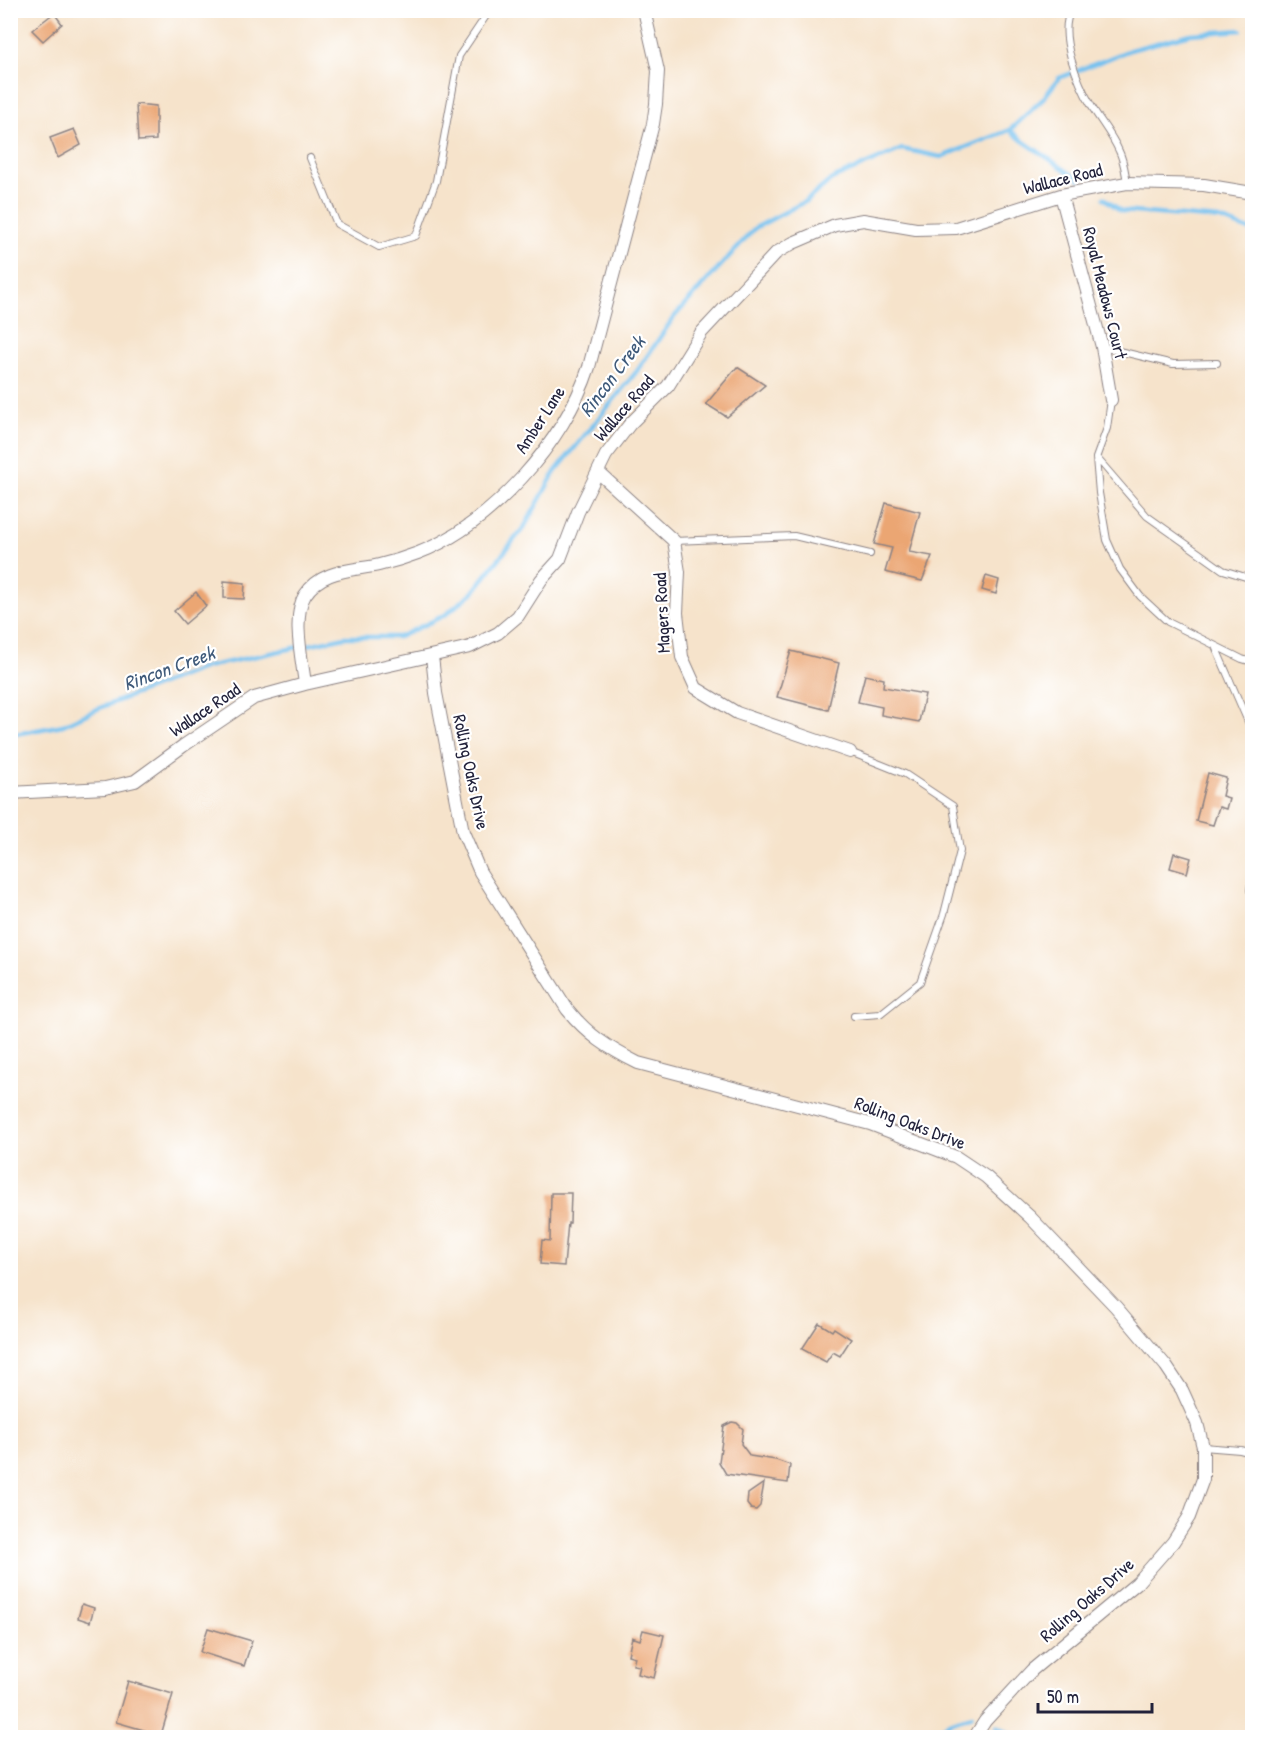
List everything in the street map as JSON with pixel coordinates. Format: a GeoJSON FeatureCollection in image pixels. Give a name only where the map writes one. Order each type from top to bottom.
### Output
{"type":"FeatureCollection","features":[{"type":"Feature","properties":{"kind":"street","name":"Amber Lane"},"geometry":{"type":"LineString","coordinates":[[305,684],[298,614],[304,597],[315,583],[333,573],[381,565],[416,554],[454,534],[488,509],[523,476],[567,418],[589,367],[653,124],[658,72],[644,10]]}},
{"type":"Feature","properties":{"kind":"street","name":"Wallace Road"},"geometry":{"type":"LineString","coordinates":[[10,793],[105,788],[135,781],[254,698],[305,684],[470,647],[498,633],[518,616],[541,580],[560,559],[578,512],[606,455],[630,424],[668,386],[700,333],[776,253],[794,243],[835,225],[863,220],[916,229],[956,228],[1061,195],[1127,183],[1204,185],[1252,194]]}},
{"type":"Feature","properties":{"kind":"street","name":"Royal Meadows Court"},"geometry":{"type":"LineString","coordinates":[[1061,195],[1102,347],[1111,400]]}},
{"type":"Feature","properties":{"kind":"street"},"geometry":{"type":"LineString","coordinates":[[598,472],[674,541]]}},
{"type":"Feature","properties":{"kind":"street","name":"Magers Road"},"geometry":{"type":"LineString","coordinates":[[674,541],[679,572],[677,613],[682,657],[696,688],[736,713],[850,752]]}},
{"type":"Feature","properties":{"kind":"street","name":"Rolling Oaks Drive"},"geometry":{"type":"LineString","coordinates":[[432,656],[436,693],[463,832],[480,872],[567,1009],[581,1026],[606,1047],[638,1063],[870,1124],[956,1157],[986,1177],[1030,1216],[1096,1286],[1166,1366],[1182,1390],[1197,1423],[1203,1447],[1203,1479],[1189,1517],[1173,1542],[1137,1583],[1032,1670],[985,1721],[974,1737]]}},
{"type":"Feature","properties":{"kind":"lane"},"geometry":{"type":"LineString","coordinates":[[310,158],[337,224],[379,247],[416,236],[436,182],[459,56],[490,10]]}},
{"type":"Feature","properties":{"kind":"lane"},"geometry":{"type":"LineString","coordinates":[[1071,10],[1066,23],[1066,39],[1070,53],[1083,89],[1121,154],[1127,183]]}},
{"type":"Feature","properties":{"kind":"lane"},"geometry":{"type":"LineString","coordinates":[[1102,347],[1173,364],[1217,363]]}},
{"type":"Feature","properties":{"kind":"lane"},"geometry":{"type":"LineString","coordinates":[[1111,400],[1107,428],[1096,458],[1107,540],[1120,569],[1140,596],[1168,622],[1252,662]]}},
{"type":"Feature","properties":{"kind":"lane"},"geometry":{"type":"LineString","coordinates":[[1096,458],[1147,516],[1223,570],[1252,579]]}},
{"type":"Feature","properties":{"kind":"lane"},"geometry":{"type":"LineString","coordinates":[[674,541],[794,536],[870,554]]}},
{"type":"Feature","properties":{"kind":"lane"},"geometry":{"type":"LineString","coordinates":[[1215,645],[1252,731]]}},
{"type":"Feature","properties":{"kind":"lane"},"geometry":{"type":"LineString","coordinates":[[850,752],[905,774],[953,807],[960,850],[944,914],[920,982],[880,1014],[854,1016]]}},
{"type":"Feature","properties":{"kind":"lane"},"geometry":{"type":"LineString","coordinates":[[1250,890],[1252,877]]}},
{"type":"Feature","properties":{"kind":"lane"},"geometry":{"type":"LineString","coordinates":[[1203,1447],[1252,1453]]}},
{"type":"Feature","properties":{"kind":"building"},"geometry":{"type":"Polygon","coordinates":[[[54,13],[62,24],[43,41],[32,30],[54,13]]]}},
{"type":"Feature","properties":{"kind":"building"},"geometry":{"type":"Polygon","coordinates":[[[136,104],[156,106],[156,140],[138,141],[136,104]]]}},
{"type":"Feature","properties":{"kind":"building"},"geometry":{"type":"Polygon","coordinates":[[[74,129],[81,145],[58,158],[50,138],[74,129]]]}},
{"type":"Feature","properties":{"kind":"building"},"geometry":{"type":"Polygon","coordinates":[[[737,367],[765,385],[727,417],[706,404],[737,367]]]}},
{"type":"Feature","properties":{"kind":"building"},"geometry":{"type":"Polygon","coordinates":[[[886,503],[920,512],[909,552],[932,556],[922,581],[885,572],[892,548],[874,544],[886,503]]]}},
{"type":"Feature","properties":{"kind":"building"},"geometry":{"type":"Polygon","coordinates":[[[986,576],[999,580],[996,594],[982,590],[986,576]]]}},
{"type":"Feature","properties":{"kind":"building"},"geometry":{"type":"Polygon","coordinates":[[[224,581],[245,583],[244,599],[224,598],[224,581]]]}},
{"type":"Feature","properties":{"kind":"building"},"geometry":{"type":"Polygon","coordinates":[[[196,592],[206,606],[185,624],[174,611],[196,592]]]}},
{"type":"Feature","properties":{"kind":"building"},"geometry":{"type":"Polygon","coordinates":[[[791,651],[839,663],[828,710],[777,697],[791,651]]]}},
{"type":"Feature","properties":{"kind":"building"},"geometry":{"type":"Polygon","coordinates":[[[865,675],[884,679],[883,687],[925,694],[919,722],[881,715],[882,707],[858,702],[865,675]]]}},
{"type":"Feature","properties":{"kind":"building"},"geometry":{"type":"Polygon","coordinates":[[[1208,773],[1226,778],[1222,796],[1229,798],[1226,809],[1219,807],[1213,825],[1196,821],[1208,773]]]}},
{"type":"Feature","properties":{"kind":"building"},"geometry":{"type":"Polygon","coordinates":[[[1174,853],[1191,858],[1187,873],[1170,868],[1174,853]]]}},
{"type":"Feature","properties":{"kind":"building"},"geometry":{"type":"Polygon","coordinates":[[[551,1193],[571,1193],[570,1223],[568,1223],[564,1266],[540,1264],[542,1240],[550,1241],[551,1193]]]}},
{"type":"Feature","properties":{"kind":"building"},"geometry":{"type":"Polygon","coordinates":[[[819,1323],[832,1331],[834,1328],[851,1339],[840,1356],[833,1352],[826,1362],[802,1349],[819,1323]]]}},
{"type":"Feature","properties":{"kind":"building"},"geometry":{"type":"Polygon","coordinates":[[[732,1422],[737,1423],[743,1429],[741,1444],[750,1456],[776,1460],[790,1465],[788,1483],[726,1474],[719,1462],[724,1426],[732,1422]]]}},
{"type":"Feature","properties":{"kind":"building"},"geometry":{"type":"Polygon","coordinates":[[[764,1483],[760,1506],[756,1510],[751,1509],[747,1504],[748,1494],[764,1483]]]}},
{"type":"Feature","properties":{"kind":"building"},"geometry":{"type":"Polygon","coordinates":[[[82,1604],[94,1608],[90,1622],[78,1618],[82,1604]]]}},
{"type":"Feature","properties":{"kind":"building"},"geometry":{"type":"Polygon","coordinates":[[[208,1628],[252,1641],[244,1666],[200,1652],[208,1628]]]}},
{"type":"Feature","properties":{"kind":"building"},"geometry":{"type":"Polygon","coordinates":[[[643,1630],[664,1635],[654,1678],[638,1674],[640,1666],[633,1665],[635,1657],[628,1655],[632,1637],[640,1640],[643,1630]]]}},
{"type":"Feature","properties":{"kind":"building"},"geometry":{"type":"Polygon","coordinates":[[[128,1681],[173,1694],[161,1735],[116,1722],[128,1681]]]}},
{"type":"Feature","properties":{"kind":"waterway","name":"Rincon Creek"},"geometry":{"type":"LineString","coordinates":[[10,735],[63,725],[102,707],[206,667],[345,637],[399,637],[445,615],[472,593],[525,526],[555,472],[637,371],[674,317],[755,228],[806,201],[832,179],[902,149],[941,157],[1010,130],[1043,99],[1059,78],[1130,50],[1191,34],[1241,30]]}},
{"type":"Feature","properties":{"kind":"waterway"},"geometry":{"type":"LineString","coordinates":[[1010,130],[1080,180]]}},
{"type":"Feature","properties":{"kind":"waterway"},"geometry":{"type":"LineString","coordinates":[[1104,198],[1121,211],[1220,219],[1252,231]]}},
{"type":"Feature","properties":{"kind":"waterway"},"geometry":{"type":"LineString","coordinates":[[923,1738],[947,1724],[972,1715]]}},
{"type":"Feature","properties":{"kind":"waterway"},"geometry":{"type":"LineString","coordinates":[[996,1726],[1018,1738]]}}]}
